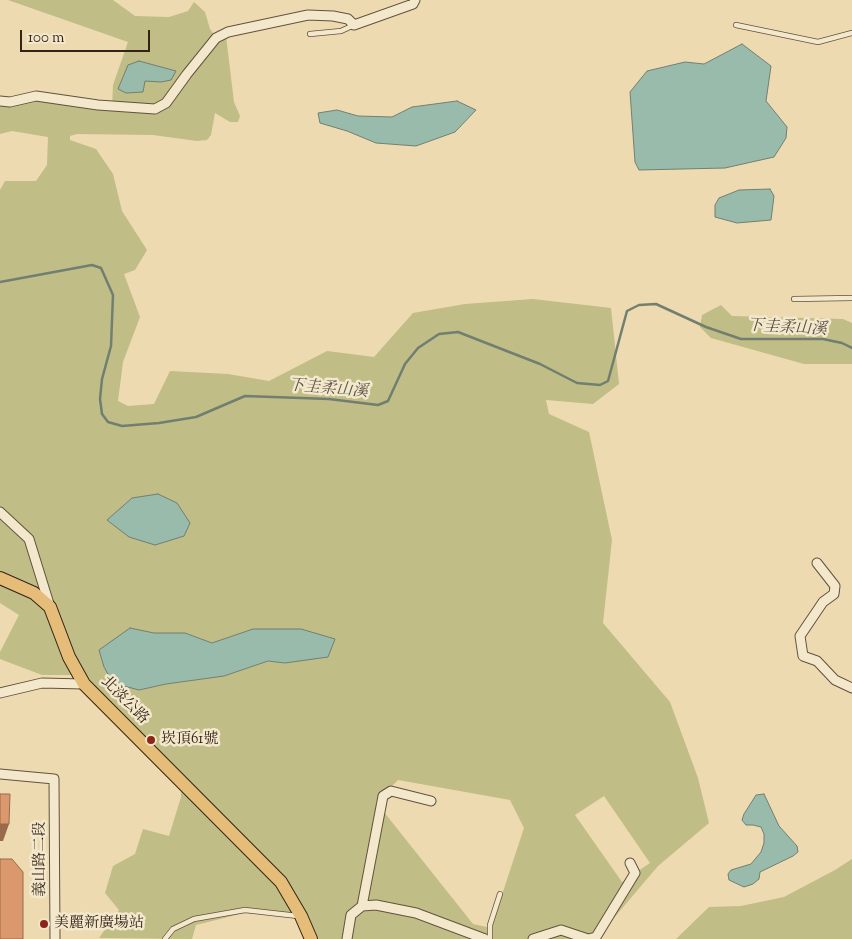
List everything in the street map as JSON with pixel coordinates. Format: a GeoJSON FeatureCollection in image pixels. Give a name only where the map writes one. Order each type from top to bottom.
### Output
{"type":"FeatureCollection","features":[{"type":"Feature","properties":{"kind":"main road"},"geometry":{"type":"LineString","coordinates":[[0,578],[34,593],[50,606]]}},
{"type":"Feature","properties":{"kind":"main road","name":"北淡公路"},"geometry":{"type":"LineString","coordinates":[[50,606],[69,657],[84,684],[281,882],[301,916],[311,939]]}},
{"type":"Feature","properties":{"kind":"street"},"geometry":{"type":"LineString","coordinates":[[0,101],[10,102],[36,96],[155,109],[166,104],[216,38],[228,32],[308,15],[348,19],[354,25],[413,4],[415,0]]}},
{"type":"Feature","properties":{"kind":"street"},"geometry":{"type":"LineString","coordinates":[[0,512],[29,539],[50,606]]}},
{"type":"Feature","properties":{"kind":"street"},"geometry":{"type":"LineString","coordinates":[[817,563],[835,586],[834,594],[823,602],[800,636],[803,656],[817,661],[835,680],[852,688]]}},
{"type":"Feature","properties":{"kind":"street"},"geometry":{"type":"LineString","coordinates":[[0,693],[42,683],[84,684]]}},
{"type":"Feature","properties":{"kind":"street","name":"義山路二段"},"geometry":{"type":"LineString","coordinates":[[0,774],[54,779],[55,939]]}},
{"type":"Feature","properties":{"kind":"street"},"geometry":{"type":"LineString","coordinates":[[362,906],[383,796],[391,791],[431,802]]}},
{"type":"Feature","properties":{"kind":"street"},"geometry":{"type":"LineString","coordinates":[[533,939],[561,930],[588,939],[596,937],[635,873],[630,863]]}},
{"type":"Feature","properties":{"kind":"street"},"geometry":{"type":"LineString","coordinates":[[347,939],[350,915],[362,906],[376,905],[416,913],[484,939]]}},
{"type":"Feature","properties":{"kind":"lane"},"geometry":{"type":"LineString","coordinates":[[736,24],[818,42],[852,33]]}},
{"type":"Feature","properties":{"kind":"lane"},"geometry":{"type":"LineString","coordinates":[[310,34],[341,31],[354,25]]}},
{"type":"Feature","properties":{"kind":"lane"},"geometry":{"type":"LineString","coordinates":[[794,299],[852,298]]}},
{"type":"Feature","properties":{"kind":"lane"},"geometry":{"type":"LineString","coordinates":[[490,939],[490,924],[500,894]]}},
{"type":"Feature","properties":{"kind":"lane"},"geometry":{"type":"LineString","coordinates":[[165,939],[173,929],[194,919],[245,910],[301,916]]}},
{"type":"Feature","properties":{"kind":"shaded area"},"geometry":{"type":"Polygon","coordinates":[[[8,0],[113,0],[135,16],[169,17],[188,11],[194,2],[205,12],[210,29],[218,40],[226,36],[234,102],[240,116],[238,122],[230,122],[215,113],[211,135],[207,140],[197,141],[153,135],[77,134],[70,136],[70,140],[96,149],[113,174],[122,211],[147,250],[135,270],[124,274],[140,317],[123,362],[118,401],[128,406],[154,404],[170,371],[228,374],[269,381],[327,351],[374,357],[413,313],[465,304],[533,299],[611,308],[619,384],[593,404],[546,400],[549,414],[589,432],[612,540],[603,623],[670,702],[698,778],[709,823],[658,866],[596,939],[308,939],[298,917],[244,913],[196,925],[192,939],[99,938],[119,910],[105,893],[113,866],[135,854],[143,829],[169,836],[181,797],[181,776],[115,710],[86,675],[42,675],[0,659],[0,652],[19,615],[0,603],[0,190],[5,181],[36,181],[47,165],[48,137],[12,131],[0,134],[0,102],[39,98],[112,108],[113,85],[128,42],[8,0]],[[130,628],[139,690],[166,684],[224,676],[268,661],[285,663],[253,629],[212,643],[185,633],[154,633],[130,628]],[[398,780],[376,802],[473,924],[491,928],[524,828],[510,800],[398,780]],[[604,796],[575,815],[622,882],[650,863],[604,796]]]}},
{"type":"Feature","properties":{"kind":"shaded area"},"geometry":{"type":"Polygon","coordinates":[[[742,44],[771,66],[766,101],[787,127],[786,138],[774,157],[725,168],[639,170],[635,162],[630,92],[647,71],[685,62],[704,64],[742,44]]]}},
{"type":"Feature","properties":{"kind":"shaded area"},"geometry":{"type":"Polygon","coordinates":[[[139,61],[176,71],[171,80],[161,82],[145,81],[143,92],[126,93],[118,89],[128,65],[139,61]]]}},
{"type":"Feature","properties":{"kind":"shaded area"},"geometry":{"type":"Polygon","coordinates":[[[457,101],[476,110],[455,132],[416,146],[376,143],[347,131],[320,123],[318,113],[337,110],[358,116],[392,117],[412,107],[457,101]]]}},
{"type":"Feature","properties":{"kind":"shaded area"},"geometry":{"type":"Polygon","coordinates":[[[770,189],[774,196],[771,220],[737,223],[715,217],[715,205],[719,198],[739,190],[770,189]]]}},
{"type":"Feature","properties":{"kind":"shaded area"},"geometry":{"type":"Polygon","coordinates":[[[721,305],[732,316],[843,319],[852,323],[852,364],[804,364],[711,338],[700,327],[702,315],[721,305]]]}},
{"type":"Feature","properties":{"kind":"shaded area"},"geometry":{"type":"Polygon","coordinates":[[[158,494],[177,503],[190,523],[184,536],[155,545],[129,537],[107,520],[132,498],[158,494]]]}},
{"type":"Feature","properties":{"kind":"shaded area"},"geometry":{"type":"Polygon","coordinates":[[[130,628],[154,633],[185,633],[212,643],[253,629],[301,629],[335,639],[328,657],[285,663],[268,661],[224,676],[166,684],[139,690],[113,683],[104,667],[99,650],[130,628]]]}},
{"type":"Feature","properties":{"kind":"shaded area"},"geometry":{"type":"Polygon","coordinates":[[[764,794],[779,826],[797,846],[798,852],[760,872],[759,879],[753,884],[744,887],[729,880],[728,874],[731,870],[751,864],[761,852],[764,834],[761,827],[746,825],[742,820],[756,795],[764,794]]]}},
{"type":"Feature","properties":{"kind":"shaded area"},"geometry":{"type":"Polygon","coordinates":[[[852,859],[852,939],[676,939],[709,907],[741,906],[784,897],[852,859]]]}},
{"type":"Feature","properties":{"kind":"building"},"geometry":{"type":"Polygon","coordinates":[[[0,794],[10,794],[9,824],[0,824],[0,794]]]}},
{"type":"Feature","properties":{"kind":"building"},"geometry":{"type":"Polygon","coordinates":[[[0,859],[12,859],[23,872],[23,939],[0,939],[0,859]]]}},
{"type":"Feature","properties":{"kind":"waterway","name":"下圭柔山溪"},"geometry":{"type":"LineString","coordinates":[[0,282],[92,265],[101,268],[113,295],[111,346],[102,379],[100,399],[102,414],[108,422],[122,426],[196,417],[245,396],[329,399],[378,405],[388,401],[405,364],[418,348],[439,334],[458,332],[540,364],[577,383],[600,385],[608,381],[627,311],[639,305],[656,304],[706,327],[741,339],[823,339],[842,343],[852,348]]}},
{"type":"Feature","properties":{"kind":"place","name":"崁頂61號"},"geometry":{"type":"Point","coordinates":[151,740]}},
{"type":"Feature","properties":{"kind":"place","name":"美麗新廣場站"},"geometry":{"type":"Point","coordinates":[44,924]}}]}
